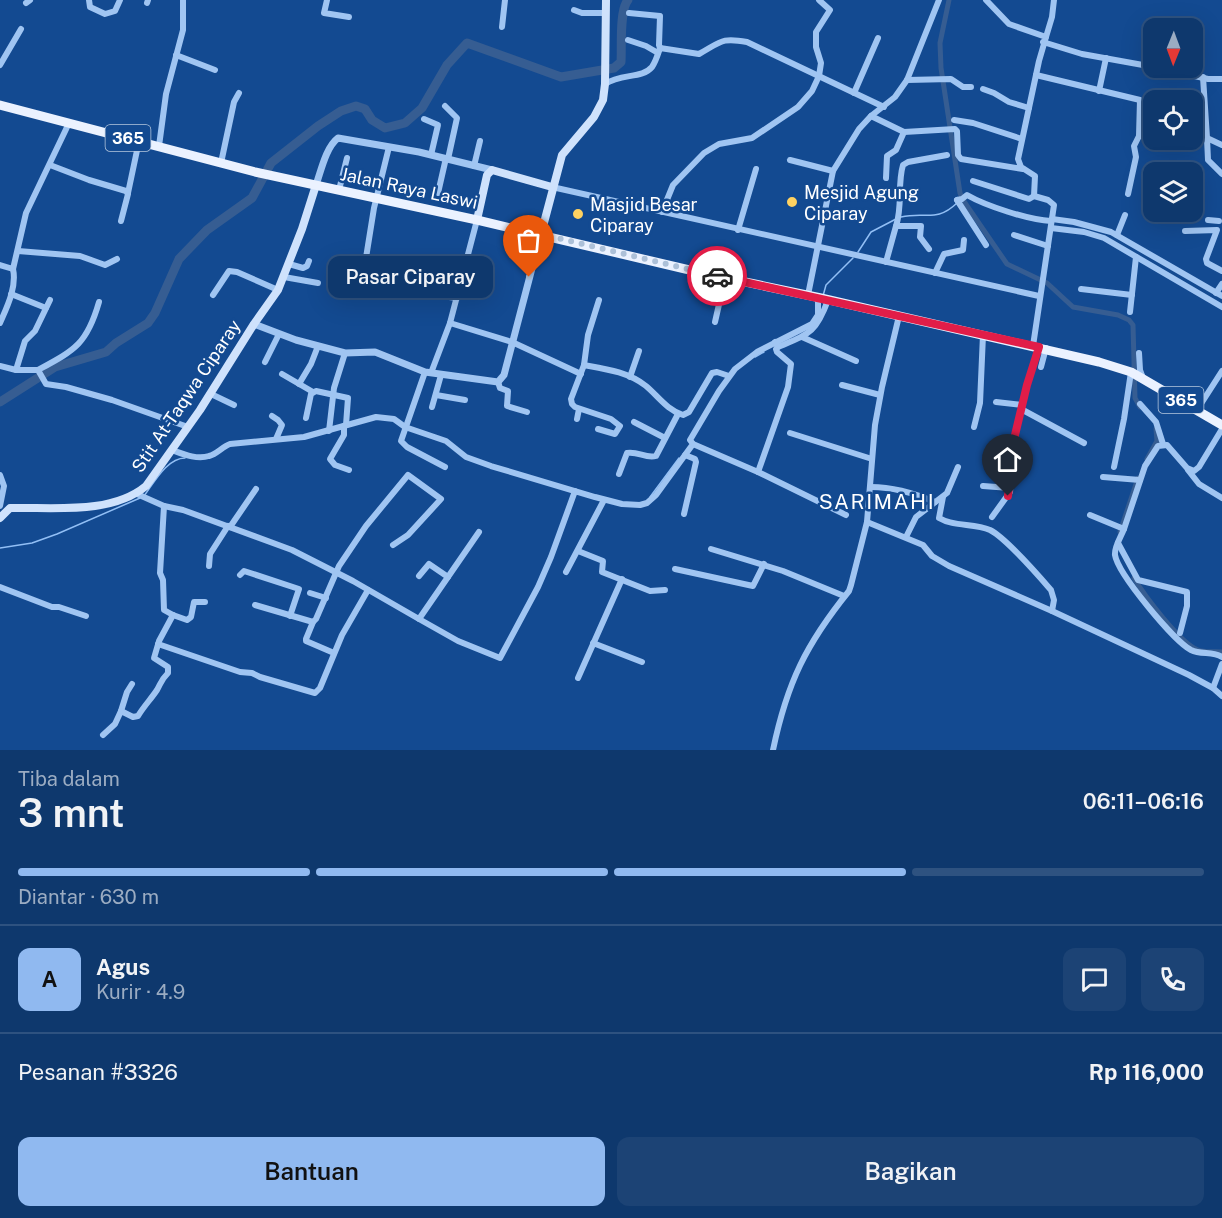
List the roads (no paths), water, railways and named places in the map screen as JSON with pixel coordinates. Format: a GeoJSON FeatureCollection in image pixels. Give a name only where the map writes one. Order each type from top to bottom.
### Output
{"type":"FeatureCollection","features":[{"type":"Feature","properties":{"kind":"main road"},"geometry":{"type":"LineString","coordinates":[[541,234],[562,155],[600,106],[605,82],[606,0]]}},
{"type":"Feature","properties":{"kind":"main road","name":"Jalan Raya Laswi"},"geometry":{"type":"LineString","coordinates":[[0,105],[255,172],[541,234],[1099,362],[1136,375],[1222,427]]}},
{"type":"Feature","properties":{"kind":"main road"},"geometry":{"type":"LineString","coordinates":[[477,220],[487,175],[492,170],[552,187]]}},
{"type":"Feature","properties":{"kind":"main road","name":"Stit At-Taqwa Ciparay"},"geometry":{"type":"LineString","coordinates":[[10,508],[109,504],[137,494],[147,486],[211,394],[278,290],[316,185]]}},
{"type":"Feature","properties":{"kind":"main road"},"geometry":{"type":"LineString","coordinates":[[0,518],[10,508]]}},
{"type":"Feature","properties":{"kind":"street"},"geometry":{"type":"LineString","coordinates":[[89,0],[90,7],[105,14],[115,11],[120,0]]}},
{"type":"Feature","properties":{"kind":"street"},"geometry":{"type":"LineString","coordinates":[[159,146],[166,94],[183,30],[183,0]]}},
{"type":"Feature","properties":{"kind":"street"},"geometry":{"type":"LineString","coordinates":[[327,0],[324,13],[349,17]]}},
{"type":"Feature","properties":{"kind":"street"},"geometry":{"type":"LineString","coordinates":[[502,27],[505,0]]}},
{"type":"Feature","properties":{"kind":"street"},"geometry":{"type":"LineString","coordinates":[[662,212],[673,185],[704,153],[719,144],[752,138],[798,107],[812,91],[819,76],[821,63],[814,39],[830,10],[819,0]]}},
{"type":"Feature","properties":{"kind":"street"},"geometry":{"type":"LineString","coordinates":[[808,295],[833,171],[853,138],[871,116],[895,97],[907,80],[939,0]]}},
{"type":"Feature","properties":{"kind":"street"},"geometry":{"type":"LineString","coordinates":[[986,0],[1009,24],[1044,40],[1082,54],[1143,65]]}},
{"type":"Feature","properties":{"kind":"street"},"geometry":{"type":"LineString","coordinates":[[1034,196],[1035,176],[1021,167],[1018,159],[1044,40],[1052,17],[1054,0]]}},
{"type":"Feature","properties":{"kind":"street"},"geometry":{"type":"LineString","coordinates":[[574,10],[582,13],[606,13]]}},
{"type":"Feature","properties":{"kind":"street"},"geometry":{"type":"LineString","coordinates":[[605,82],[613,78],[641,74],[648,70],[659,51],[660,16],[629,13]]}},
{"type":"Feature","properties":{"kind":"street"},"geometry":{"type":"LineString","coordinates":[[0,65],[21,29]]}},
{"type":"Feature","properties":{"kind":"street"},"geometry":{"type":"LineString","coordinates":[[854,93],[878,38]]}},
{"type":"Feature","properties":{"kind":"street"},"geometry":{"type":"LineString","coordinates":[[628,40],[659,51],[699,54],[724,39],[747,42],[884,107]]}},
{"type":"Feature","properties":{"kind":"street"},"geometry":{"type":"LineString","coordinates":[[176,54],[214,70]]}},
{"type":"Feature","properties":{"kind":"street"},"geometry":{"type":"LineString","coordinates":[[1099,91],[1106,58]]}},
{"type":"Feature","properties":{"kind":"street"},"geometry":{"type":"LineString","coordinates":[[1036,75],[1140,100],[1139,136],[1134,146],[1136,157],[1128,194]]}},
{"type":"Feature","properties":{"kind":"street"},"geometry":{"type":"LineString","coordinates":[[1222,79],[1203,77],[1208,160],[1222,174]]}},
{"type":"Feature","properties":{"kind":"street"},"geometry":{"type":"LineString","coordinates":[[907,80],[951,79],[963,87],[971,87]]}},
{"type":"Feature","properties":{"kind":"street"},"geometry":{"type":"LineString","coordinates":[[983,89],[1009,102],[1029,108]]}},
{"type":"Feature","properties":{"kind":"street"},"geometry":{"type":"LineString","coordinates":[[221,163],[234,102],[239,93]]}},
{"type":"Feature","properties":{"kind":"street"},"geometry":{"type":"LineString","coordinates":[[438,193],[457,118],[445,106]]}},
{"type":"Feature","properties":{"kind":"street"},"geometry":{"type":"LineString","coordinates":[[871,116],[904,132],[952,129],[957,131],[958,155],[961,159],[1024,169]]}},
{"type":"Feature","properties":{"kind":"street"},"geometry":{"type":"LineString","coordinates":[[424,119],[438,125],[431,155]]}},
{"type":"Feature","properties":{"kind":"street"},"geometry":{"type":"LineString","coordinates":[[954,120],[973,123],[1022,139]]}},
{"type":"Feature","properties":{"kind":"street"},"geometry":{"type":"LineString","coordinates":[[0,323],[15,279],[13,269],[26,213],[69,123]]}},
{"type":"Feature","properties":{"kind":"street"},"geometry":{"type":"LineString","coordinates":[[886,178],[887,156],[896,150],[904,132]]}},
{"type":"Feature","properties":{"kind":"street"},"geometry":{"type":"LineString","coordinates":[[1139,136],[1143,136]]}},
{"type":"Feature","properties":{"kind":"street"},"geometry":{"type":"LineString","coordinates":[[316,185],[335,139],[342,138],[431,155],[492,170]]}},
{"type":"Feature","properties":{"kind":"street"},"geometry":{"type":"LineString","coordinates":[[1207,138],[1222,145]]}},
{"type":"Feature","properties":{"kind":"street"},"geometry":{"type":"LineString","coordinates":[[121,221],[139,141]]}},
{"type":"Feature","properties":{"kind":"street"},"geometry":{"type":"LineString","coordinates":[[474,166],[480,141]]}},
{"type":"Feature","properties":{"kind":"street"},"geometry":{"type":"LineString","coordinates":[[365,264],[376,199],[389,147]]}},
{"type":"Feature","properties":{"kind":"street"},"geometry":{"type":"LineString","coordinates":[[886,262],[898,220],[903,165],[947,154]]}},
{"type":"Feature","properties":{"kind":"street"},"geometry":{"type":"LineString","coordinates":[[339,190],[347,158]]}},
{"type":"Feature","properties":{"kind":"street"},"geometry":{"type":"LineString","coordinates":[[790,160],[833,171]]}},
{"type":"Feature","properties":{"kind":"street"},"geometry":{"type":"LineString","coordinates":[[50,165],[89,180],[125,190],[128,193]]}},
{"type":"Feature","properties":{"kind":"street"},"geometry":{"type":"LineString","coordinates":[[738,230],[756,169]]}},
{"type":"Feature","properties":{"kind":"street"},"geometry":{"type":"LineString","coordinates":[[973,181],[1029,199],[1034,196]]}},
{"type":"Feature","properties":{"kind":"street"},"geometry":{"type":"LineString","coordinates":[[552,187],[1039,296]]}},
{"type":"Feature","properties":{"kind":"street"},"geometry":{"type":"LineString","coordinates":[[986,245],[957,200],[967,195],[1034,220],[1092,234],[1111,242],[1222,307]]}},
{"type":"Feature","properties":{"kind":"street"},"geometry":{"type":"LineString","coordinates":[[1034,196],[1053,202],[1054,208],[1039,296],[1041,367]]}},
{"type":"Feature","properties":{"kind":"street"},"geometry":{"type":"LineString","coordinates":[[1117,235],[1125,215]]}},
{"type":"Feature","properties":{"kind":"street"},"geometry":{"type":"LineString","coordinates":[[446,467],[402,443],[401,439],[450,323],[477,220]]}},
{"type":"Feature","properties":{"kind":"street"},"geometry":{"type":"LineString","coordinates":[[898,220],[921,226],[920,237],[929,249]]}},
{"type":"Feature","properties":{"kind":"street"},"geometry":{"type":"LineString","coordinates":[[1208,220],[1221,221],[1206,259],[1208,263],[1222,271]]}},
{"type":"Feature","properties":{"kind":"street"},"geometry":{"type":"LineString","coordinates":[[1051,224],[1089,225],[1117,235],[1219,295],[1222,284]]}},
{"type":"Feature","properties":{"kind":"street"},"geometry":{"type":"LineString","coordinates":[[1185,231],[1217,230]]}},
{"type":"Feature","properties":{"kind":"street"},"geometry":{"type":"LineString","coordinates":[[498,382],[504,375],[541,234]]}},
{"type":"Feature","properties":{"kind":"street"},"geometry":{"type":"LineString","coordinates":[[1014,235],[1048,246]]}},
{"type":"Feature","properties":{"kind":"street"},"geometry":{"type":"LineString","coordinates":[[936,273],[944,254],[963,250],[964,240]]}},
{"type":"Feature","properties":{"kind":"street"},"geometry":{"type":"LineString","coordinates":[[18,251],[80,256],[105,265],[117,259]]}},
{"type":"Feature","properties":{"kind":"street"},"geometry":{"type":"LineString","coordinates":[[1130,312],[1136,257]]}},
{"type":"Feature","properties":{"kind":"street"},"geometry":{"type":"LineString","coordinates":[[288,264],[303,268],[309,261]]}},
{"type":"Feature","properties":{"kind":"street"},"geometry":{"type":"LineString","coordinates":[[0,265],[13,269]]}},
{"type":"Feature","properties":{"kind":"street"},"geometry":{"type":"LineString","coordinates":[[213,295],[230,271],[278,290]]}},
{"type":"Feature","properties":{"kind":"street"},"geometry":{"type":"LineString","coordinates":[[339,276],[378,288],[457,298]]}},
{"type":"Feature","properties":{"kind":"street"},"geometry":{"type":"LineString","coordinates":[[284,277],[318,283]]}},
{"type":"Feature","properties":{"kind":"street"},"geometry":{"type":"LineString","coordinates":[[715,322],[725,278]]}},
{"type":"Feature","properties":{"kind":"street"},"geometry":{"type":"LineString","coordinates":[[1082,289],[1132,295]]}},
{"type":"Feature","properties":{"kind":"street"},"geometry":{"type":"LineString","coordinates":[[11,294],[46,308]]}},
{"type":"Feature","properties":{"kind":"street"},"geometry":{"type":"LineString","coordinates":[[777,345],[802,337],[817,316],[823,298]]}},
{"type":"Feature","properties":{"kind":"street"},"geometry":{"type":"LineString","coordinates":[[172,450],[184,455],[211,456],[220,448],[230,444],[304,437],[345,428],[376,417],[387,417],[405,427],[446,441],[464,456],[483,463],[604,500],[628,505],[647,503],[656,495],[685,455],[729,376],[746,360],[807,331],[818,323],[823,298]]}},
{"type":"Feature","properties":{"kind":"street"},"geometry":{"type":"LineString","coordinates":[[15,370],[25,341],[35,331],[51,300]]}},
{"type":"Feature","properties":{"kind":"street"},"geometry":{"type":"LineString","coordinates":[[598,429],[615,434],[620,426],[611,418],[579,409],[573,405],[571,399],[584,365],[588,334],[599,300]]}},
{"type":"Feature","properties":{"kind":"street"},"geometry":{"type":"LineString","coordinates":[[0,366],[15,370],[38,371],[79,345],[93,322],[99,302]]}},
{"type":"Feature","properties":{"kind":"street"},"geometry":{"type":"LineString","coordinates":[[773,750],[796,671],[851,585],[867,522],[880,395],[899,316]]}},
{"type":"Feature","properties":{"kind":"street"},"geometry":{"type":"LineString","coordinates":[[450,323],[512,342],[580,374]]}},
{"type":"Feature","properties":{"kind":"street"},"geometry":{"type":"LineString","coordinates":[[254,324],[279,334],[345,353],[371,351],[382,353],[428,372],[498,382]]}},
{"type":"Feature","properties":{"kind":"street"},"geometry":{"type":"LineString","coordinates":[[265,362],[279,334]]}},
{"type":"Feature","properties":{"kind":"street"},"geometry":{"type":"LineString","coordinates":[[974,427],[980,403],[983,335]]}},
{"type":"Feature","properties":{"kind":"street"},"geometry":{"type":"LineString","coordinates":[[802,337],[856,361]]}},
{"type":"Feature","properties":{"kind":"street"},"geometry":{"type":"LineString","coordinates":[[758,472],[789,383],[791,364],[778,352],[777,345]]}},
{"type":"Feature","properties":{"kind":"street"},"geometry":{"type":"LineString","coordinates":[[299,384],[318,346]]}},
{"type":"Feature","properties":{"kind":"street"},"geometry":{"type":"LineString","coordinates":[[992,517],[1007,498],[1010,488],[1013,450],[1039,347]]}},
{"type":"Feature","properties":{"kind":"street"},"geometry":{"type":"LineString","coordinates":[[630,377],[639,351]]}},
{"type":"Feature","properties":{"kind":"street"},"geometry":{"type":"LineString","coordinates":[[329,431],[332,395],[345,353]]}},
{"type":"Feature","properties":{"kind":"street"},"geometry":{"type":"LineString","coordinates":[[1114,467],[1124,419],[1136,375],[1140,370],[1139,353]]}},
{"type":"Feature","properties":{"kind":"street"},"geometry":{"type":"LineString","coordinates":[[584,365],[609,369],[630,377],[645,386],[664,404],[683,415],[688,413],[712,373],[717,372],[729,376]]}},
{"type":"Feature","properties":{"kind":"street"},"geometry":{"type":"LineString","coordinates":[[1197,410],[1222,370]]}},
{"type":"Feature","properties":{"kind":"street"},"geometry":{"type":"LineString","coordinates":[[38,371],[46,384],[112,400],[188,427]]}},
{"type":"Feature","properties":{"kind":"street"},"geometry":{"type":"LineString","coordinates":[[282,374],[313,392],[348,398],[345,428],[330,459],[335,465],[349,470]]}},
{"type":"Feature","properties":{"kind":"street"},"geometry":{"type":"LineString","coordinates":[[432,407],[441,375]]}},
{"type":"Feature","properties":{"kind":"street"},"geometry":{"type":"LineString","coordinates":[[498,382],[500,388],[509,392],[507,406],[527,412]]}},
{"type":"Feature","properties":{"kind":"street"},"geometry":{"type":"LineString","coordinates":[[842,385],[880,395]]}},
{"type":"Feature","properties":{"kind":"street"},"geometry":{"type":"LineString","coordinates":[[306,418],[313,392]]}},
{"type":"Feature","properties":{"kind":"street"},"geometry":{"type":"LineString","coordinates":[[211,394],[234,405]]}},
{"type":"Feature","properties":{"kind":"street"},"geometry":{"type":"LineString","coordinates":[[436,395],[465,400]]}},
{"type":"Feature","properties":{"kind":"street"},"geometry":{"type":"LineString","coordinates":[[996,402],[1022,407],[1084,443]]}},
{"type":"Feature","properties":{"kind":"street"},"geometry":{"type":"LineString","coordinates":[[1140,404],[1156,422],[1163,444],[1172,450],[1199,483],[1222,498]]}},
{"type":"Feature","properties":{"kind":"street"},"geometry":{"type":"LineString","coordinates":[[577,419],[579,409]]}},
{"type":"Feature","properties":{"kind":"street"},"geometry":{"type":"LineString","coordinates":[[619,474],[626,454],[632,452],[654,457],[678,414]]}},
{"type":"Feature","properties":{"kind":"street"},"geometry":{"type":"LineString","coordinates":[[272,416],[282,425],[276,439]]}},
{"type":"Feature","properties":{"kind":"street"},"geometry":{"type":"LineString","coordinates":[[634,422],[665,438]]}},
{"type":"Feature","properties":{"kind":"street"},"geometry":{"type":"LineString","coordinates":[[1187,468],[1192,471],[1197,469],[1222,427]]}},
{"type":"Feature","properties":{"kind":"street"},"geometry":{"type":"LineString","coordinates":[[790,433],[872,459]]}},
{"type":"Feature","properties":{"kind":"street"},"geometry":{"type":"LineString","coordinates":[[692,442],[846,515]]}},
{"type":"Feature","properties":{"kind":"street"},"geometry":{"type":"LineString","coordinates":[[1163,444],[1153,452],[1138,480],[1117,544],[1116,556],[1127,579],[1180,642],[1194,651],[1217,654],[1222,657]]}},
{"type":"Feature","properties":{"kind":"street"},"geometry":{"type":"LineString","coordinates":[[684,514],[696,463],[695,459],[685,455]]}},
{"type":"Feature","properties":{"kind":"street"},"geometry":{"type":"LineString","coordinates":[[906,537],[916,517],[943,497],[949,489],[958,467]]}},
{"type":"Feature","properties":{"kind":"street"},"geometry":{"type":"LineString","coordinates":[[0,475],[4,486],[0,506],[10,508]]}},
{"type":"Feature","properties":{"kind":"street"},"geometry":{"type":"LineString","coordinates":[[334,653],[306,641],[313,621],[326,598],[336,572],[366,526],[394,494],[405,476],[410,475],[441,500],[408,535],[393,546]]}},
{"type":"Feature","properties":{"kind":"street"},"geometry":{"type":"LineString","coordinates":[[1103,477],[1138,480]]}},
{"type":"Feature","properties":{"kind":"street"},"geometry":{"type":"LineString","coordinates":[[983,486],[1010,488]]}},
{"type":"Feature","properties":{"kind":"street"},"geometry":{"type":"LineString","coordinates":[[871,487],[900,490],[935,502]]}},
{"type":"Feature","properties":{"kind":"street"},"geometry":{"type":"LineString","coordinates":[[208,566],[210,554],[256,489]]}},
{"type":"Feature","properties":{"kind":"street"},"geometry":{"type":"LineString","coordinates":[[137,494],[164,506],[183,510],[292,550],[336,572],[458,641],[500,658],[542,577],[574,491]]}},
{"type":"Feature","properties":{"kind":"street"},"geometry":{"type":"LineString","coordinates":[[943,497],[939,518],[958,525],[989,530],[1002,539],[1051,590],[1054,600],[1052,611]]}},
{"type":"Feature","properties":{"kind":"street"},"geometry":{"type":"LineString","coordinates":[[566,572],[604,500]]}},
{"type":"Feature","properties":{"kind":"street"},"geometry":{"type":"LineString","coordinates":[[164,506],[160,573],[163,579],[163,608],[185,620],[189,619],[194,602],[205,602]]}},
{"type":"Feature","properties":{"kind":"street"},"geometry":{"type":"LineString","coordinates":[[1090,515],[1122,528]]}},
{"type":"Feature","properties":{"kind":"street"},"geometry":{"type":"LineString","coordinates":[[867,522],[923,545],[933,556],[949,566],[1052,611],[1213,688],[1222,696]]}},
{"type":"Feature","properties":{"kind":"street"},"geometry":{"type":"LineString","coordinates":[[419,619],[479,532]]}},
{"type":"Feature","properties":{"kind":"street"},"geometry":{"type":"LineString","coordinates":[[1117,544],[1138,580],[1187,592],[1187,606],[1180,642]]}},
{"type":"Feature","properties":{"kind":"street"},"geometry":{"type":"LineString","coordinates":[[711,549],[764,564],[844,596]]}},
{"type":"Feature","properties":{"kind":"street"},"geometry":{"type":"LineString","coordinates":[[578,551],[603,561],[602,572],[650,591],[665,590]]}},
{"type":"Feature","properties":{"kind":"street"},"geometry":{"type":"LineString","coordinates":[[419,576],[429,564],[448,577]]}},
{"type":"Feature","properties":{"kind":"street"},"geometry":{"type":"LineString","coordinates":[[675,569],[753,586],[764,564]]}},
{"type":"Feature","properties":{"kind":"street"},"geometry":{"type":"LineString","coordinates":[[240,575],[244,571],[299,589],[290,616]]}},
{"type":"Feature","properties":{"kind":"street"},"geometry":{"type":"LineString","coordinates":[[578,678],[622,579]]}},
{"type":"Feature","properties":{"kind":"street"},"geometry":{"type":"LineString","coordinates":[[0,587],[52,607],[86,616]]}},
{"type":"Feature","properties":{"kind":"street"},"geometry":{"type":"LineString","coordinates":[[158,644],[311,693],[319,690],[334,653],[368,590]]}},
{"type":"Feature","properties":{"kind":"street"},"geometry":{"type":"LineString","coordinates":[[310,593],[326,598]]}},
{"type":"Feature","properties":{"kind":"street"},"geometry":{"type":"LineString","coordinates":[[255,605],[313,621]]}},
{"type":"Feature","properties":{"kind":"street"},"geometry":{"type":"LineString","coordinates":[[121,711],[137,717],[156,691],[160,680],[168,673],[168,667],[154,658],[158,644],[173,615]]}},
{"type":"Feature","properties":{"kind":"street"},"geometry":{"type":"LineString","coordinates":[[593,643],[642,662]]}},
{"type":"Feature","properties":{"kind":"street"},"geometry":{"type":"LineString","coordinates":[[1213,688],[1222,664]]}},
{"type":"Feature","properties":{"kind":"street"},"geometry":{"type":"LineString","coordinates":[[103,735],[115,724],[132,684]]}},
{"type":"Feature","properties":{"kind":"waterway"},"geometry":{"type":"LineString","coordinates":[[0,402],[55,367],[106,352],[148,323],[155,313],[179,259],[207,230],[252,198],[271,163],[341,111],[356,106],[365,109],[372,120],[385,128],[405,123],[422,108],[447,65],[467,43],[561,77],[614,68],[621,62],[622,20],[628,0]]}},
{"type":"Feature","properties":{"kind":"waterway"},"geometry":{"type":"LineString","coordinates":[[949,0],[940,43],[941,68],[960,193],[963,200],[1007,264],[1047,283],[1073,307],[1118,315],[1129,320],[1133,325],[1135,398],[1140,407]]}},
{"type":"Feature","properties":{"kind":"waterway"},"geometry":{"type":"LineString","coordinates":[[901,217],[937,215],[957,203]]}},
{"type":"Feature","properties":{"kind":"waterway"},"geometry":{"type":"LineString","coordinates":[[858,252],[871,232],[896,219]]}},
{"type":"Feature","properties":{"kind":"waterway"},"geometry":{"type":"LineString","coordinates":[[823,296],[826,285],[853,258]]}},
{"type":"Feature","properties":{"kind":"waterway"},"geometry":{"type":"LineString","coordinates":[[755,357],[764,352]]}},
{"type":"Feature","properties":{"kind":"waterway"},"geometry":{"type":"LineString","coordinates":[[1147,459],[1157,441],[1156,429]]}},
{"type":"Feature","properties":{"kind":"waterway"},"geometry":{"type":"LineString","coordinates":[[144,496],[172,462],[185,458]]}},
{"type":"Feature","properties":{"kind":"waterway"},"geometry":{"type":"LineString","coordinates":[[650,497],[679,458]]}},
{"type":"Feature","properties":{"kind":"waterway"},"geometry":{"type":"LineString","coordinates":[[1120,532],[1138,478]]}},
{"type":"Feature","properties":{"kind":"waterway"},"geometry":{"type":"LineString","coordinates":[[0,548],[32,543],[140,498]]}},
{"type":"Feature","properties":{"kind":"waterway"},"geometry":{"type":"LineString","coordinates":[[1134,578],[1163,618],[1190,646],[1200,651],[1222,652]]}},
{"type":"Feature","properties":{"kind":"place","name":"Mesjid Agung Ciparay"},"geometry":{"type":"Point","coordinates":[792,202]}},
{"type":"Feature","properties":{"kind":"place","name":"Masjid Besar Ciparay"},"geometry":{"type":"Point","coordinates":[578,214]}},
{"type":"Feature","properties":{"kind":"place","name":"Pasar Ciparay"},"geometry":{"type":"Point","coordinates":[529,277]}},
{"type":"Feature","properties":{"kind":"district","name":"SARIMAHI"},"geometry":{"type":"Point","coordinates":[877,501]}}]}
